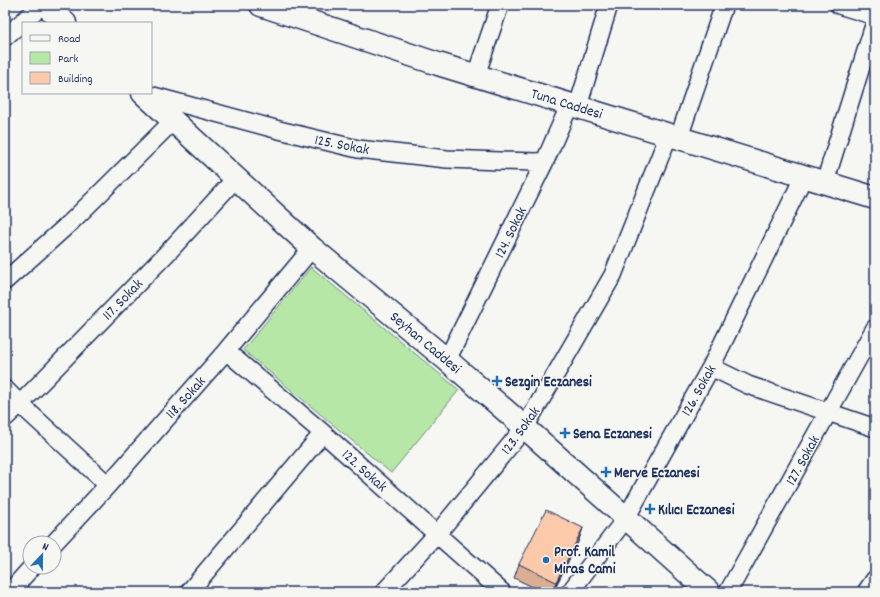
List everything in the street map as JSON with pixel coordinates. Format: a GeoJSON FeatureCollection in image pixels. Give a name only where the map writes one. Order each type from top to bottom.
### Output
{"type":"FeatureCollection","features":[{"type":"Feature","properties":{"kind":"main road"},"geometry":{"type":"LineString","coordinates":[[45,5],[64,22]]}},
{"type":"Feature","properties":{"kind":"main road","name":"Tuna Caddesi"},"geometry":{"type":"LineString","coordinates":[[261,5],[476,75],[875,198]]}},
{"type":"Feature","properties":{"kind":"main road","name":"Seyhan Caddesi"},"geometry":{"type":"LineString","coordinates":[[144,94],[312,248],[525,427],[709,592]]}},
{"type":"Feature","properties":{"kind":"street"},"geometry":{"type":"LineString","coordinates":[[22,22],[42,5]]}},
{"type":"Feature","properties":{"kind":"street"},"geometry":{"type":"LineString","coordinates":[[476,75],[500,5]]}},
{"type":"Feature","properties":{"kind":"street","name":"124. Sokak"},"geometry":{"type":"LineString","coordinates":[[447,360],[574,105],[609,5]]}},
{"type":"Feature","properties":{"kind":"street","name":"123. Sokak"},"geometry":{"type":"LineString","coordinates":[[384,592],[436,534],[525,427],[613,275],[674,136],[724,5]]}},
{"type":"Feature","properties":{"kind":"street"},"geometry":{"type":"LineString","coordinates":[[839,5],[875,16]]}},
{"type":"Feature","properties":{"kind":"street"},"geometry":{"type":"LineString","coordinates":[[5,37],[22,22]]}},
{"type":"Feature","properties":{"kind":"street"},"geometry":{"type":"LineString","coordinates":[[825,182],[875,22]]}},
{"type":"Feature","properties":{"kind":"street","name":"125. Sokak"},"geometry":{"type":"LineString","coordinates":[[147,94],[279,130],[358,149],[447,159],[545,161]]}},
{"type":"Feature","properties":{"kind":"street"},"geometry":{"type":"LineString","coordinates":[[5,281],[71,222],[173,121]]}},
{"type":"Feature","properties":{"kind":"street","name":"126. Sokak"},"geometry":{"type":"LineString","coordinates":[[570,592],[626,518],[711,367],[804,176]]}},
{"type":"Feature","properties":{"kind":"street","name":"117. Sokak"},"geometry":{"type":"LineString","coordinates":[[5,418],[171,249],[236,178]]}},
{"type":"Feature","properties":{"kind":"street","name":"118. Sokak"},"geometry":{"type":"LineString","coordinates":[[61,535],[226,352],[312,248]]}},
{"type":"Feature","properties":{"kind":"street","name":"127. Sokak"},"geometry":{"type":"LineString","coordinates":[[728,592],[875,328]]}},
{"type":"Feature","properties":{"kind":"street","name":"122. Sokak"},"geometry":{"type":"LineString","coordinates":[[226,352],[323,433],[502,592]]}},
{"type":"Feature","properties":{"kind":"street"},"geometry":{"type":"LineString","coordinates":[[711,367],[748,385],[875,428]]}},
{"type":"Feature","properties":{"kind":"street"},"geometry":{"type":"LineString","coordinates":[[5,389],[108,485]]}},
{"type":"Feature","properties":{"kind":"street"},"geometry":{"type":"LineString","coordinates":[[188,592],[323,433]]}},
{"type":"Feature","properties":{"kind":"street"},"geometry":{"type":"LineString","coordinates":[[13,585],[24,575]]}},
{"type":"Feature","properties":{"kind":"street"},"geometry":{"type":"LineString","coordinates":[[866,592],[875,579]]}},
{"type":"Feature","properties":{"kind":"green space"},"geometry":{"type":"Polygon","coordinates":[[[311,267],[459,390],[391,473],[243,350],[311,267]]]}},
{"type":"Feature","properties":{"kind":"building","name":"Prof. Kamil Miras Cami"},"geometry":{"type":"Polygon","coordinates":[[[546,510],[583,528],[556,582],[519,564],[546,510]]]}},
{"type":"Feature","properties":{"kind":"place","name":"Sezgin Eczanesi"},"geometry":{"type":"Point","coordinates":[497,381]}},
{"type":"Feature","properties":{"kind":"place","name":"Sena Eczanesi"},"geometry":{"type":"Point","coordinates":[565,433]}},
{"type":"Feature","properties":{"kind":"place","name":"Merve Eczanesi"},"geometry":{"type":"Point","coordinates":[606,472]}},
{"type":"Feature","properties":{"kind":"place","name":"Kılıcı Eczanesi"},"geometry":{"type":"Point","coordinates":[650,509]}},
{"type":"Feature","properties":{"kind":"place","name":"Prof. Kamil Miras Cami"},"geometry":{"type":"Point","coordinates":[546,560]}}]}
